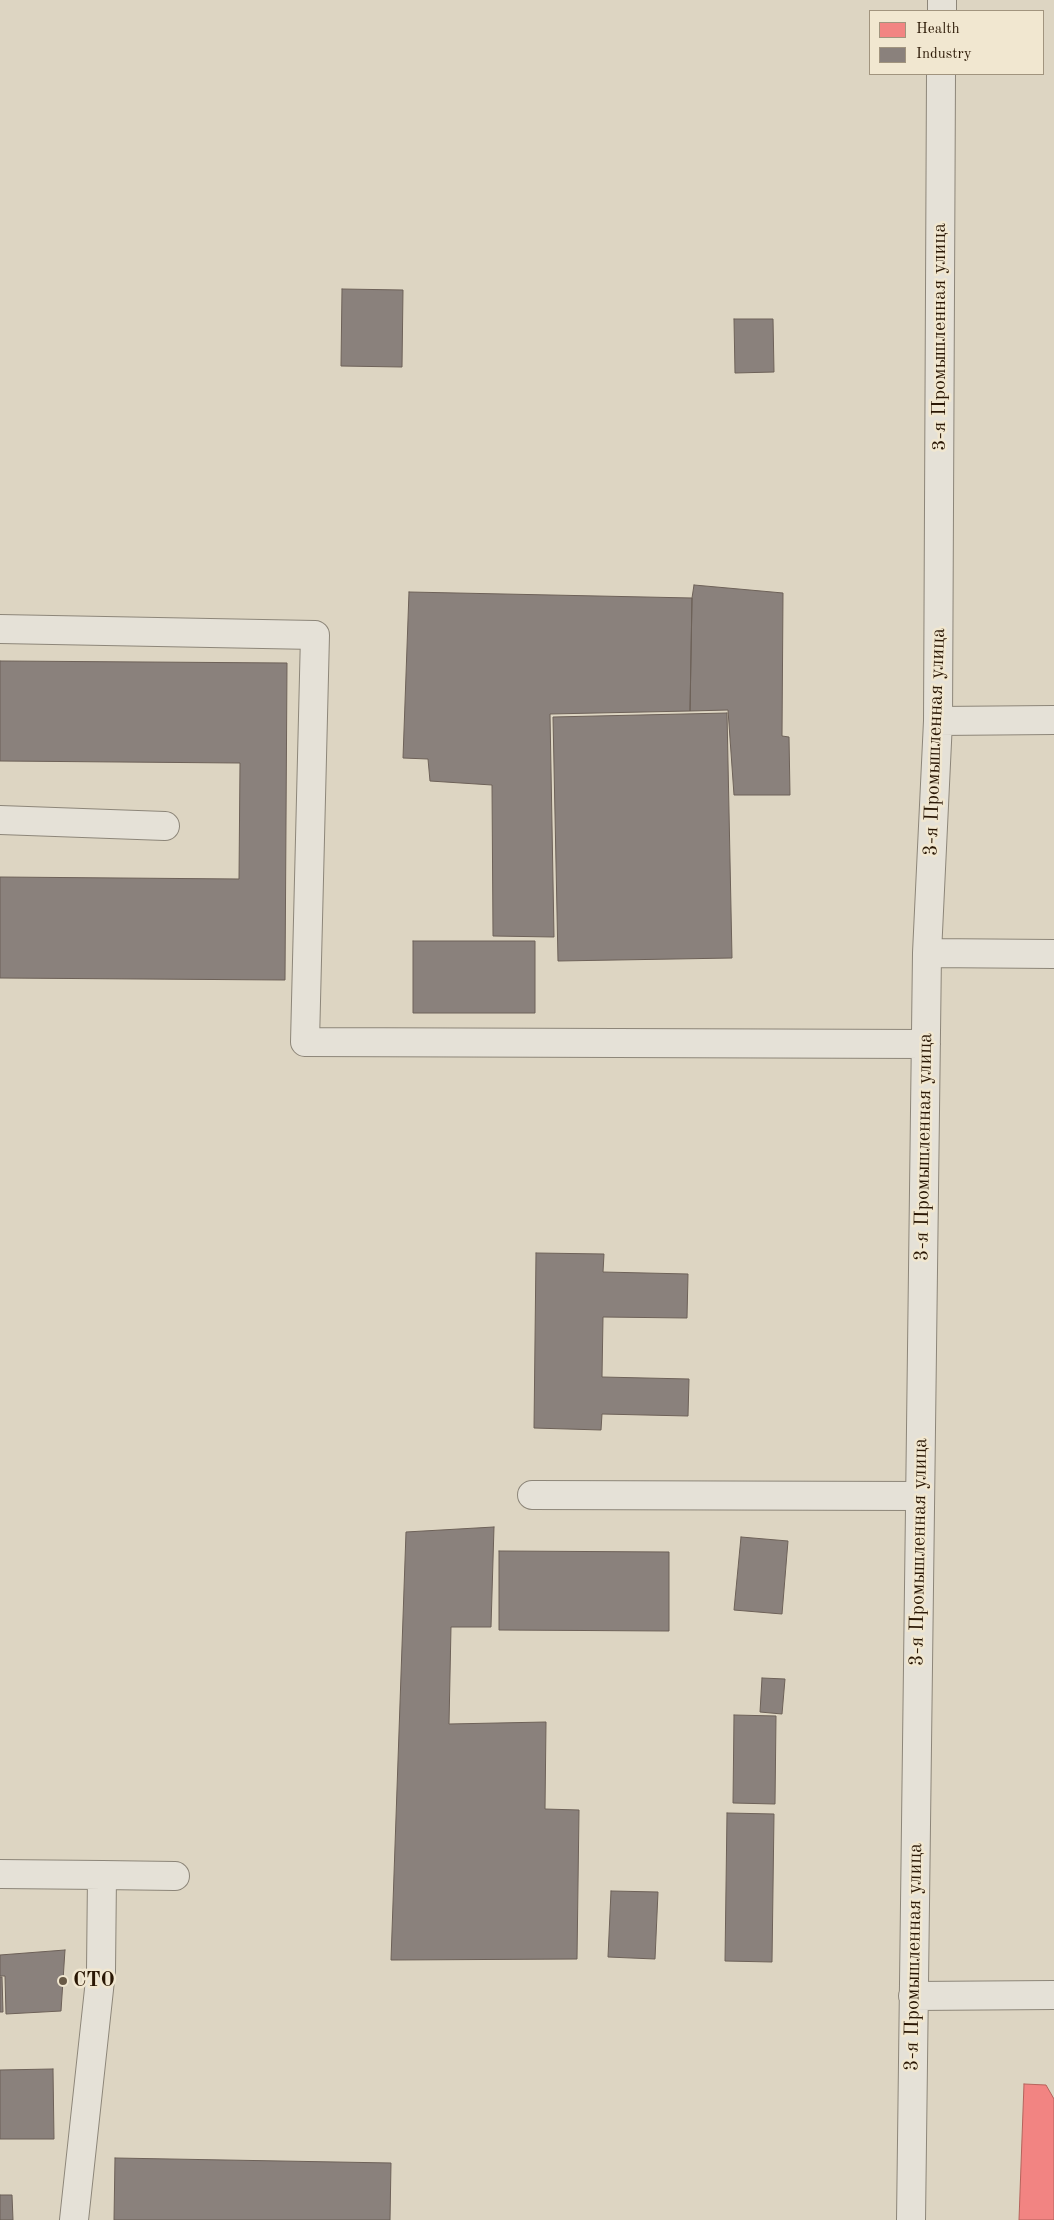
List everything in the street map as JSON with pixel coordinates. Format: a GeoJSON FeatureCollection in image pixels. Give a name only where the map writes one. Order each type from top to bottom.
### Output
{"type":"FeatureCollection","features":[{"type":"Feature","properties":{"kind":"street","name":"3-я Промышленная улица"},"geometry":{"type":"LineString","coordinates":[[911,2220],[927,953],[938,721],[941,75]]}},
{"type":"Feature","properties":{"kind":"street"},"geometry":{"type":"LineString","coordinates":[[0,629],[315,635],[305,1042],[926,1044]]}},
{"type":"Feature","properties":{"kind":"street"},"geometry":{"type":"LineString","coordinates":[[938,721],[1054,720]]}},
{"type":"Feature","properties":{"kind":"street"},"geometry":{"type":"LineString","coordinates":[[0,820],[165,826]]}},
{"type":"Feature","properties":{"kind":"street"},"geometry":{"type":"LineString","coordinates":[[927,953],[1054,954]]}},
{"type":"Feature","properties":{"kind":"street"},"geometry":{"type":"LineString","coordinates":[[532,1495],[920,1496]]}},
{"type":"Feature","properties":{"kind":"street"},"geometry":{"type":"LineString","coordinates":[[0,1874],[174,1876]]}},
{"type":"Feature","properties":{"kind":"street"},"geometry":{"type":"LineString","coordinates":[[74,2220],[102,1971],[102,1875]]}},
{"type":"Feature","properties":{"kind":"street"},"geometry":{"type":"LineString","coordinates":[[913,1996],[1054,1995]]}},
{"type":"Feature","properties":{"kind":"building: Health"},"geometry":{"type":"Polygon","coordinates":[[[1024,2084],[1046,2085],[1054,2099],[1054,2220],[1019,2220],[1024,2084]]]}},
{"type":"Feature","properties":{"kind":"building: Industry"},"geometry":{"type":"Polygon","coordinates":[[[342,289],[403,290],[402,367],[341,366],[342,289]]]}},
{"type":"Feature","properties":{"kind":"building: Industry"},"geometry":{"type":"Polygon","coordinates":[[[734,319],[773,319],[774,372],[735,373],[734,319]]]}},
{"type":"Feature","properties":{"kind":"building: Industry"},"geometry":{"type":"Polygon","coordinates":[[[694,585],[783,593],[782,736],[789,737],[790,795],[734,795],[728,710],[690,711],[692,598],[694,585]]]}},
{"type":"Feature","properties":{"kind":"building: Industry"},"geometry":{"type":"Polygon","coordinates":[[[409,592],[692,598],[690,711],[550,714],[554,937],[493,936],[492,785],[430,781],[428,759],[403,758],[409,592]]]}},
{"type":"Feature","properties":{"kind":"building: Industry"},"geometry":{"type":"Polygon","coordinates":[[[0,661],[287,663],[285,980],[0,978],[0,877],[239,879],[240,763],[0,761],[0,661]]]}},
{"type":"Feature","properties":{"kind":"building: Industry"},"geometry":{"type":"Polygon","coordinates":[[[727,713],[732,958],[558,961],[553,717],[727,713]]]}},
{"type":"Feature","properties":{"kind":"building: Industry"},"geometry":{"type":"Polygon","coordinates":[[[413,941],[535,941],[535,1013],[413,1013],[413,941]]]}},
{"type":"Feature","properties":{"kind":"building: Industry"},"geometry":{"type":"Polygon","coordinates":[[[536,1253],[604,1254],[603,1272],[688,1274],[687,1318],[603,1317],[602,1377],[689,1379],[688,1416],[602,1414],[601,1430],[534,1428],[536,1253]]]}},
{"type":"Feature","properties":{"kind":"building: Industry"},"geometry":{"type":"Polygon","coordinates":[[[494,1527],[491,1627],[451,1627],[449,1724],[546,1722],[545,1809],[579,1810],[577,1959],[391,1960],[406,1532],[494,1527]]]}},
{"type":"Feature","properties":{"kind":"building: Industry"},"geometry":{"type":"Polygon","coordinates":[[[741,1537],[788,1541],[782,1614],[734,1610],[741,1537]]]}},
{"type":"Feature","properties":{"kind":"building: Industry"},"geometry":{"type":"Polygon","coordinates":[[[499,1551],[669,1552],[669,1631],[499,1630],[499,1551]]]}},
{"type":"Feature","properties":{"kind":"building: Industry"},"geometry":{"type":"Polygon","coordinates":[[[762,1678],[785,1679],[782,1714],[760,1712],[762,1678]]]}},
{"type":"Feature","properties":{"kind":"building: Industry"},"geometry":{"type":"Polygon","coordinates":[[[734,1715],[776,1716],[775,1804],[733,1803],[734,1715]]]}},
{"type":"Feature","properties":{"kind":"building: Industry"},"geometry":{"type":"Polygon","coordinates":[[[727,1813],[774,1814],[772,1962],[725,1961],[727,1813]]]}},
{"type":"Feature","properties":{"kind":"building: Industry"},"geometry":{"type":"Polygon","coordinates":[[[611,1891],[658,1892],[655,1959],[608,1957],[611,1891]]]}},
{"type":"Feature","properties":{"kind":"building: Industry"},"geometry":{"type":"Polygon","coordinates":[[[65,1950],[61,2011],[6,2014],[5,1976],[0,1976],[0,1955],[65,1950]]]}},
{"type":"Feature","properties":{"kind":"building: Industry"},"geometry":{"type":"Polygon","coordinates":[[[0,1977],[2,1977],[3,2012],[0,2012],[0,1977]]]}},
{"type":"Feature","properties":{"kind":"building: Industry"},"geometry":{"type":"Polygon","coordinates":[[[53,2069],[54,2139],[0,2139],[0,2070],[53,2069]]]}},
{"type":"Feature","properties":{"kind":"building: Industry"},"geometry":{"type":"Polygon","coordinates":[[[115,2158],[391,2163],[390,2220],[114,2220],[115,2158]]]}},
{"type":"Feature","properties":{"kind":"building: Industry"},"geometry":{"type":"Polygon","coordinates":[[[0,2195],[12,2195],[13,2220],[0,2220],[0,2195]]]}},
{"type":"Feature","properties":{"kind":"place","name":"СТО"},"geometry":{"type":"Point","coordinates":[63,1981]}}]}
